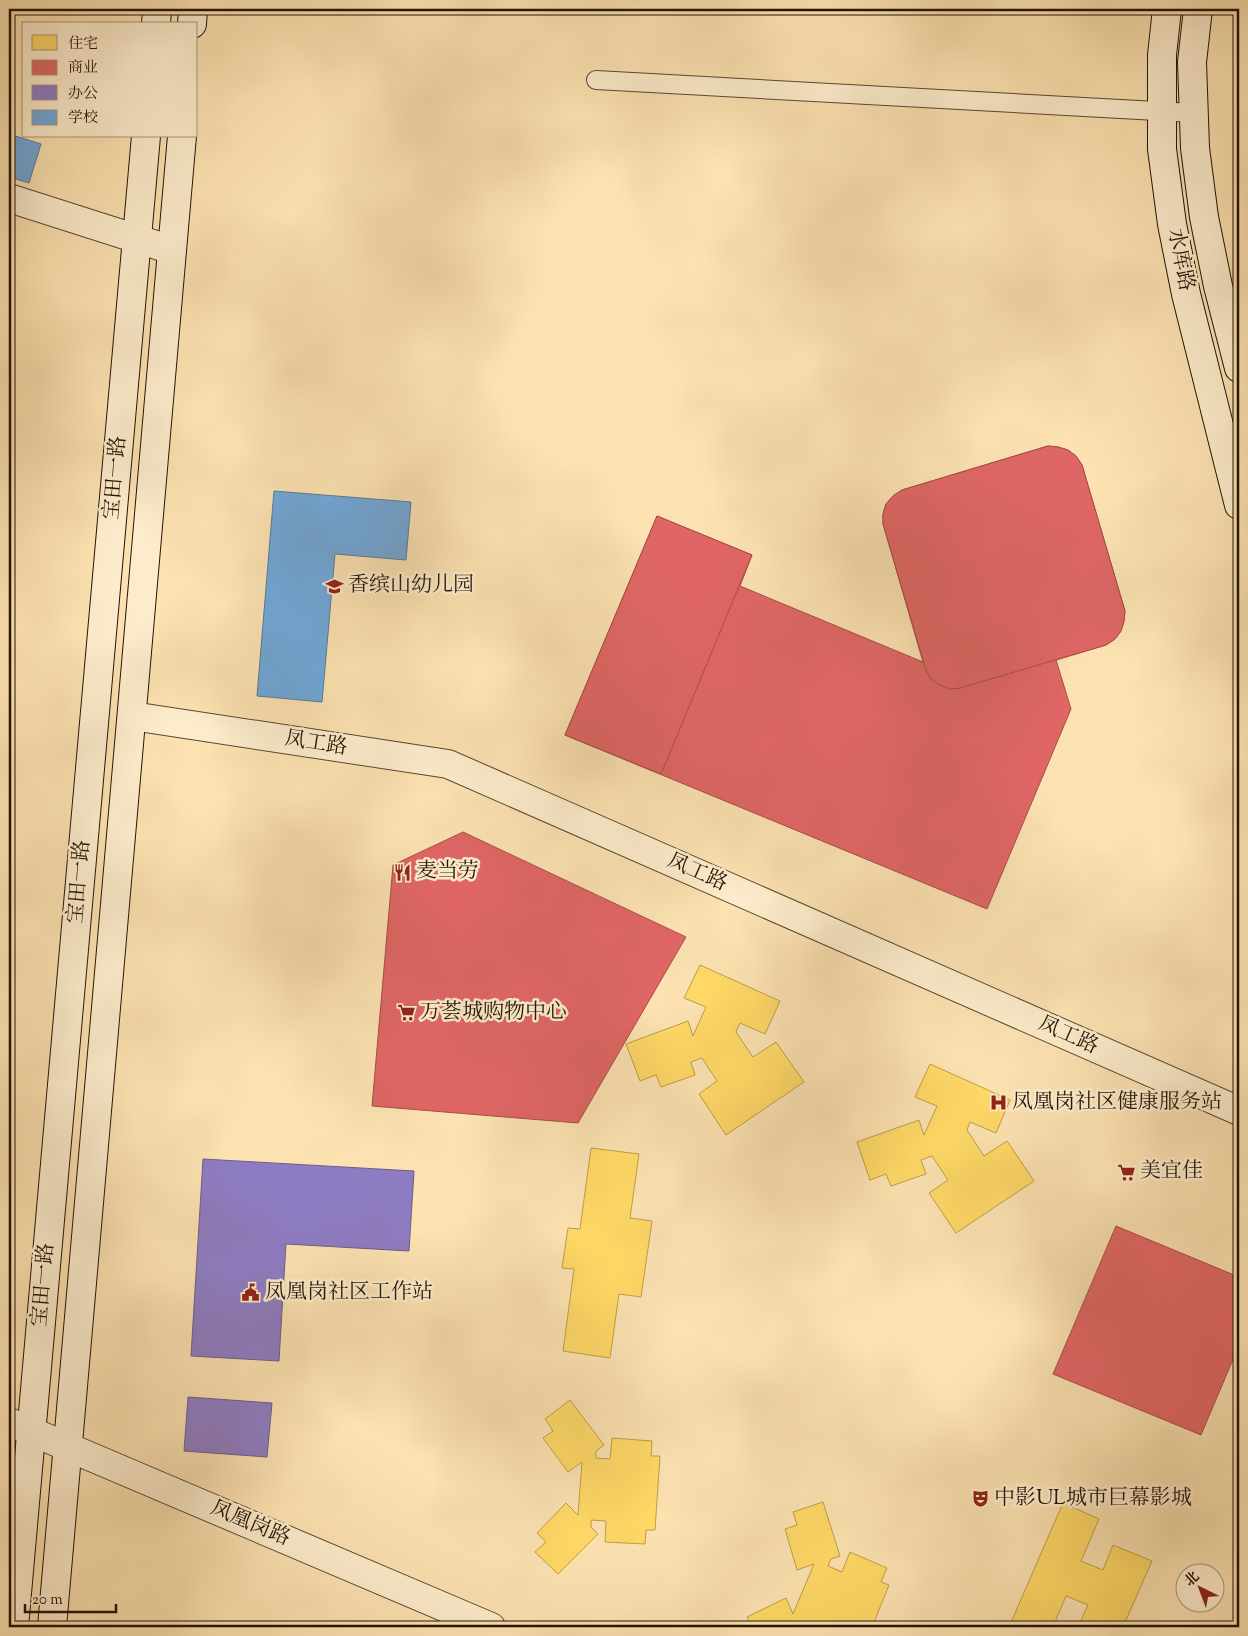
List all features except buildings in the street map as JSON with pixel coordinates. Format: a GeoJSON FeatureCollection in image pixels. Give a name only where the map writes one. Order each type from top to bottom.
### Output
{"type":"FeatureCollection","features":[{"type":"Feature","properties":{"kind":"main road"},"geometry":{"type":"LineString","coordinates":[[156,22],[157,9]]}},
{"type":"Feature","properties":{"kind":"main road"},"geometry":{"type":"LineString","coordinates":[[192,22],[193,9]]}},
{"type":"Feature","properties":{"kind":"main road","name":"水库路"},"geometry":{"type":"LineString","coordinates":[[1167,9],[1162,56],[1162,149],[1172,224],[1186,294],[1239,505]]}},
{"type":"Feature","properties":{"kind":"main road","name":"水库路"},"geometry":{"type":"LineString","coordinates":[[1198,9],[1192,62],[1195,148],[1204,217],[1218,286],[1239,368]]}},
{"type":"Feature","properties":{"kind":"main road","name":"宝田一路"},"geometry":{"type":"LineString","coordinates":[[14,1627],[20,1427],[146,138]]}},
{"type":"Feature","properties":{"kind":"main road","name":"宝田一路"},"geometry":{"type":"LineString","coordinates":[[52,1627],[182,138]]}},
{"type":"Feature","properties":{"kind":"main road"},"geometry":{"type":"LineString","coordinates":[[9,198],[172,250]]}},
{"type":"Feature","properties":{"kind":"main road","name":"凤工路"},"geometry":{"type":"LineString","coordinates":[[132,716],[448,764],[1239,1110]]}},
{"type":"Feature","properties":{"kind":"main road","name":"凤凰岗路"},"geometry":{"type":"LineString","coordinates":[[20,1427],[490,1627]]}},
{"type":"Feature","properties":{"kind":"lane"},"geometry":{"type":"LineString","coordinates":[[596,80],[1193,113]]}},
{"type":"Feature","properties":{"kind":"place","name":"香缤山幼儿园"},"geometry":{"type":"Point","coordinates":[334,586]}},
{"type":"Feature","properties":{"kind":"place","name":"麦当劳"},"geometry":{"type":"Point","coordinates":[402,872]}},
{"type":"Feature","properties":{"kind":"place","name":"万荟城购物中心"},"geometry":{"type":"Point","coordinates":[406,1013]}},
{"type":"Feature","properties":{"kind":"place","name":"凤凰岗社区健康服务站"},"geometry":{"type":"Point","coordinates":[998,1103]}},
{"type":"Feature","properties":{"kind":"place","name":"美宜佳"},"geometry":{"type":"Point","coordinates":[1126,1172]}},
{"type":"Feature","properties":{"kind":"place","name":"凤凰岗社区工作站"},"geometry":{"type":"Point","coordinates":[251,1293]}},
{"type":"Feature","properties":{"kind":"place","name":"中影UL城市巨幕影城"},"geometry":{"type":"Point","coordinates":[980,1499]}}]}
